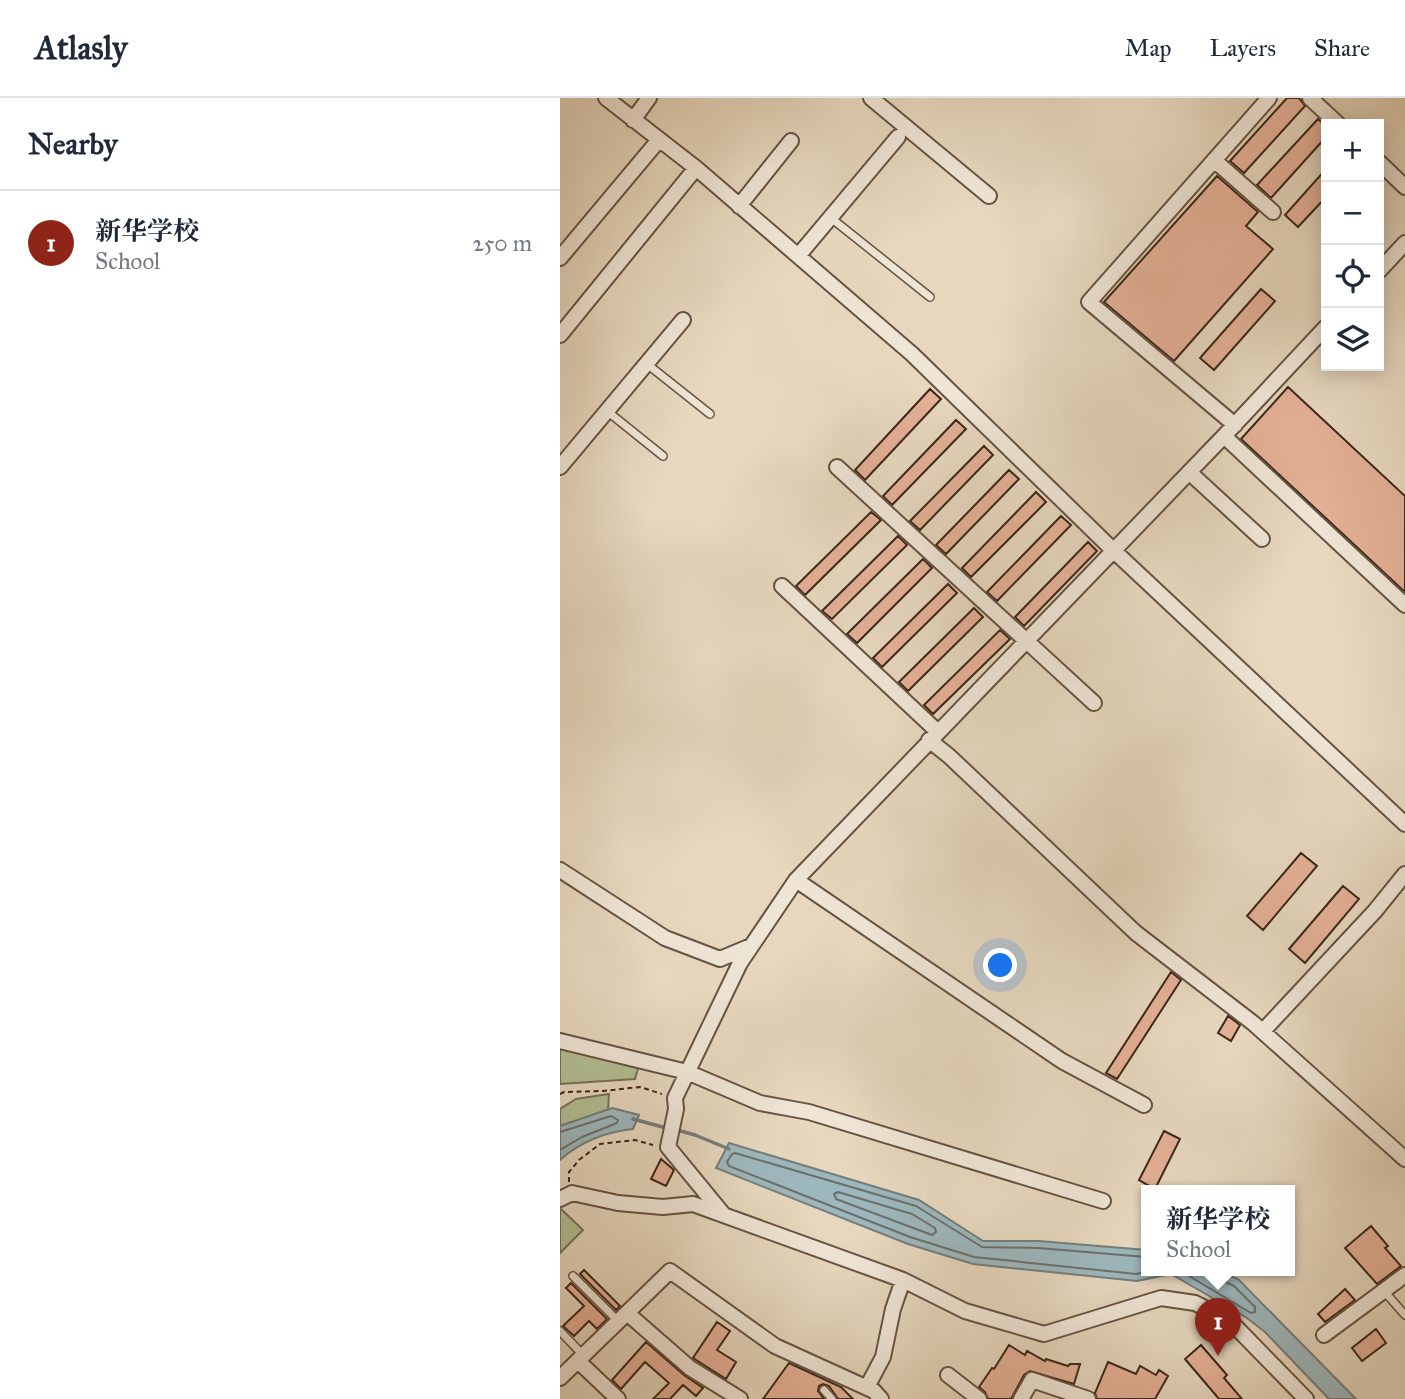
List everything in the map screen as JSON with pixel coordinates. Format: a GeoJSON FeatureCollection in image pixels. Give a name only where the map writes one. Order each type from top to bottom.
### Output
{"type":"FeatureCollection","features":[{"type":"Feature","properties":{"kind":"street"},"geometry":{"type":"LineString","coordinates":[[606,98],[696,169],[912,354],[1113,551],[1405,824]]}},
{"type":"Feature","properties":{"kind":"street"},"geometry":{"type":"LineString","coordinates":[[633,120],[649,98]]}},
{"type":"Feature","properties":{"kind":"street"},"geometry":{"type":"LineString","coordinates":[[871,98],[989,196]]}},
{"type":"Feature","properties":{"kind":"street"},"geometry":{"type":"LineString","coordinates":[[1235,425],[1089,302],[1269,98]]}},
{"type":"Feature","properties":{"kind":"street"},"geometry":{"type":"LineString","coordinates":[[1310,98],[1333,119]]}},
{"type":"Feature","properties":{"kind":"street"},"geometry":{"type":"LineString","coordinates":[[798,256],[898,137]]}},
{"type":"Feature","properties":{"kind":"street"},"geometry":{"type":"LineString","coordinates":[[560,258],[658,141]]}},
{"type":"Feature","properties":{"kind":"street"},"geometry":{"type":"LineString","coordinates":[[739,205],[791,141]]}},
{"type":"Feature","properties":{"kind":"street"},"geometry":{"type":"LineString","coordinates":[[1214,160],[1273,212]]}},
{"type":"Feature","properties":{"kind":"street"},"geometry":{"type":"LineString","coordinates":[[1384,167],[1405,187]]}},
{"type":"Feature","properties":{"kind":"street"},"geometry":{"type":"LineString","coordinates":[[562,330],[696,169]]}},
{"type":"Feature","properties":{"kind":"street"},"geometry":{"type":"LineString","coordinates":[[1384,266],[1405,243]]}},
{"type":"Feature","properties":{"kind":"street"},"geometry":{"type":"LineString","coordinates":[[560,467],[683,320]]}},
{"type":"Feature","properties":{"kind":"street"},"geometry":{"type":"LineString","coordinates":[[723,1214],[669,1149],[675,1104],[687,1072],[740,963],[751,946],[796,880],[1321,332]]}},
{"type":"Feature","properties":{"kind":"street"},"geometry":{"type":"LineString","coordinates":[[1224,436],[1405,605]]}},
{"type":"Feature","properties":{"kind":"street"},"geometry":{"type":"LineString","coordinates":[[837,467],[1094,703]]}},
{"type":"Feature","properties":{"kind":"street"},"geometry":{"type":"LineString","coordinates":[[1189,472],[1262,539]]}},
{"type":"Feature","properties":{"kind":"street"},"geometry":{"type":"LineString","coordinates":[[782,586],[934,736],[949,756],[1136,933],[1263,1031],[1405,1159]]}},
{"type":"Feature","properties":{"kind":"street"},"geometry":{"type":"LineString","coordinates":[[560,870],[665,938],[720,959],[751,946]]}},
{"type":"Feature","properties":{"kind":"street"},"geometry":{"type":"LineString","coordinates":[[1263,1031],[1375,911],[1405,874]]}},
{"type":"Feature","properties":{"kind":"street"},"geometry":{"type":"LineString","coordinates":[[796,880],[1062,1061],[1144,1105]]}},
{"type":"Feature","properties":{"kind":"street"},"geometry":{"type":"LineString","coordinates":[[560,1041],[687,1072],[760,1102],[809,1112],[1103,1200]]}},
{"type":"Feature","properties":{"kind":"street"},"geometry":{"type":"LineString","coordinates":[[564,1197],[572,1193],[618,1203],[663,1207],[693,1203],[903,1280],[965,1311],[1044,1335],[1161,1298],[1195,1303],[1230,1321],[1306,1399]]}},
{"type":"Feature","properties":{"kind":"street"},"geometry":{"type":"LineString","coordinates":[[560,1378],[670,1271],[775,1346],[867,1387],[881,1399]]}},
{"type":"Feature","properties":{"kind":"street"},"geometry":{"type":"LineString","coordinates":[[1324,1335],[1405,1275]]}},
{"type":"Feature","properties":{"kind":"street"},"geometry":{"type":"LineString","coordinates":[[867,1387],[883,1357],[893,1309],[903,1280]]}},
{"type":"Feature","properties":{"kind":"street"},"geometry":{"type":"LineString","coordinates":[[622,1317],[690,1368],[740,1399]]}},
{"type":"Feature","properties":{"kind":"street"},"geometry":{"type":"LineString","coordinates":[[581,1358],[618,1399]]}},
{"type":"Feature","properties":{"kind":"street"},"geometry":{"type":"LineString","coordinates":[[948,1375],[979,1399]]}},
{"type":"Feature","properties":{"kind":"street"},"geometry":{"type":"LineString","coordinates":[[1021,1399],[1032,1380],[1088,1399]]}},
{"type":"Feature","properties":{"kind":"lane"},"geometry":{"type":"LineString","coordinates":[[831,218],[930,297]]}},
{"type":"Feature","properties":{"kind":"lane"},"geometry":{"type":"LineString","coordinates":[[646,364],[710,414]]}},
{"type":"Feature","properties":{"kind":"lane"},"geometry":{"type":"LineString","coordinates":[[607,411],[663,456]]}},
{"type":"Feature","properties":{"kind":"lane"},"geometry":{"type":"LineString","coordinates":[[573,1276],[622,1317]]}},
{"type":"Feature","properties":{"kind":"lane"},"geometry":{"type":"LineString","coordinates":[[1384,1291],[1405,1315]]}},
{"type":"Feature","properties":{"kind":"lane"},"geometry":{"type":"LineString","coordinates":[[560,1331],[581,1358]]}},
{"type":"Feature","properties":{"kind":"lane"},"geometry":{"type":"LineString","coordinates":[[824,1390],[832,1399]]}},
{"type":"Feature","properties":{"kind":"path"},"geometry":{"type":"LineString","coordinates":[[560,1094],[640,1087],[675,1104]]}},
{"type":"Feature","properties":{"kind":"path"},"geometry":{"type":"LineString","coordinates":[[564,1197],[569,1172],[579,1160],[600,1144],[635,1140],[669,1149]]}},
{"type":"Feature","properties":{"kind":"green space"},"geometry":{"type":"Polygon","coordinates":[[[560,1049],[639,1065],[635,1079],[560,1084],[560,1049]]]}},
{"type":"Feature","properties":{"kind":"green space"},"geometry":{"type":"Polygon","coordinates":[[[609,1094],[608,1110],[560,1126],[560,1109],[576,1099],[609,1094]]]}},
{"type":"Feature","properties":{"kind":"green space"},"geometry":{"type":"Polygon","coordinates":[[[560,1208],[583,1230],[560,1253],[560,1208]]]}},
{"type":"Feature","properties":{"kind":"water"},"geometry":{"type":"Polygon","coordinates":[[[612,1108],[639,1115],[633,1129],[594,1139],[560,1160],[560,1126],[612,1108]]]}},
{"type":"Feature","properties":{"kind":"water"},"geometry":{"type":"Polygon","coordinates":[[[729,1143],[919,1200],[983,1241],[1039,1241],[1141,1250],[1141,1276],[1161,1276],[1137,1281],[973,1264],[908,1244],[716,1168],[729,1143]]]}},
{"type":"Feature","properties":{"kind":"water"},"geometry":{"type":"Polygon","coordinates":[[[1174,1276],[1230,1276],[1238,1279],[1356,1399],[1329,1399],[1265,1332],[1247,1318],[1174,1276]]]}},
{"type":"Feature","properties":{"kind":"building"},"geometry":{"type":"Polygon","coordinates":[[[1287,98],[1299,98],[1305,106],[1244,173],[1230,161],[1287,98]]]}},
{"type":"Feature","properties":{"kind":"building"},"geometry":{"type":"Polygon","coordinates":[[[1318,119],[1321,122],[1321,143],[1271,198],[1257,185],[1318,119]]]}},
{"type":"Feature","properties":{"kind":"building"},"geometry":{"type":"Polygon","coordinates":[[[1321,175],[1321,202],[1298,227],[1285,215],[1321,175]]]}},
{"type":"Feature","properties":{"kind":"building"},"geometry":{"type":"Polygon","coordinates":[[[1217,176],[1258,212],[1246,226],[1273,249],[1174,361],[1104,302],[1217,176]]]}},
{"type":"Feature","properties":{"kind":"building"},"geometry":{"type":"Polygon","coordinates":[[[1261,289],[1275,301],[1214,370],[1200,358],[1261,289]]]}},
{"type":"Feature","properties":{"kind":"building"},"geometry":{"type":"Polygon","coordinates":[[[1288,387],[1405,496],[1405,592],[1241,439],[1288,387]]]}},
{"type":"Feature","properties":{"kind":"building"},"geometry":{"type":"Polygon","coordinates":[[[930,389],[941,399],[865,480],[855,470],[930,389]]]}},
{"type":"Feature","properties":{"kind":"building"},"geometry":{"type":"Polygon","coordinates":[[[956,420],[966,429],[892,505],[883,496],[956,420]]]}},
{"type":"Feature","properties":{"kind":"building"},"geometry":{"type":"Polygon","coordinates":[[[984,446],[993,455],[920,530],[910,521],[984,446]]]}},
{"type":"Feature","properties":{"kind":"building"},"geometry":{"type":"Polygon","coordinates":[[[1009,470],[1019,479],[946,554],[936,545],[1009,470]]]}},
{"type":"Feature","properties":{"kind":"building"},"geometry":{"type":"Polygon","coordinates":[[[1036,492],[1046,502],[971,577],[962,568],[1036,492]]]}},
{"type":"Feature","properties":{"kind":"building"},"geometry":{"type":"Polygon","coordinates":[[[871,512],[881,520],[805,595],[796,586],[871,512]]]}},
{"type":"Feature","properties":{"kind":"building"},"geometry":{"type":"Polygon","coordinates":[[[1061,516],[1071,525],[997,601],[987,592],[1061,516]]]}},
{"type":"Feature","properties":{"kind":"building"},"geometry":{"type":"Polygon","coordinates":[[[898,536],[907,545],[832,619],[822,611],[898,536]]]}},
{"type":"Feature","properties":{"kind":"building"},"geometry":{"type":"Polygon","coordinates":[[[1088,542],[1097,551],[1024,626],[1015,617],[1088,542]]]}},
{"type":"Feature","properties":{"kind":"building"},"geometry":{"type":"Polygon","coordinates":[[[923,559],[932,568],[857,643],[847,634],[923,559]]]}},
{"type":"Feature","properties":{"kind":"building"},"geometry":{"type":"Polygon","coordinates":[[[948,584],[957,593],[882,667],[873,658],[948,584]]]}},
{"type":"Feature","properties":{"kind":"building"},"geometry":{"type":"Polygon","coordinates":[[[974,608],[983,617],[908,691],[899,682],[974,608]]]}},
{"type":"Feature","properties":{"kind":"building"},"geometry":{"type":"Polygon","coordinates":[[[1000,630],[1010,639],[933,714],[924,705],[1000,630]]]}},
{"type":"Feature","properties":{"kind":"building"},"geometry":{"type":"Polygon","coordinates":[[[1301,853],[1317,866],[1263,930],[1247,916],[1301,853]]]}},
{"type":"Feature","properties":{"kind":"building"},"geometry":{"type":"Polygon","coordinates":[[[1343,886],[1359,899],[1305,963],[1289,949],[1343,886]]]}},
{"type":"Feature","properties":{"kind":"building"},"geometry":{"type":"Polygon","coordinates":[[[1171,972],[1181,980],[1117,1079],[1106,1073],[1171,972]]]}},
{"type":"Feature","properties":{"kind":"building"},"geometry":{"type":"Polygon","coordinates":[[[1228,1016],[1240,1025],[1231,1041],[1218,1033],[1228,1016]]]}},
{"type":"Feature","properties":{"kind":"building"},"geometry":{"type":"Polygon","coordinates":[[[1164,1131],[1180,1139],[1157,1185],[1148,1185],[1139,1180],[1164,1131]]]}},
{"type":"Feature","properties":{"kind":"building"},"geometry":{"type":"Polygon","coordinates":[[[661,1159],[674,1170],[666,1186],[651,1179],[661,1159]]]}},
{"type":"Feature","properties":{"kind":"building"},"geometry":{"type":"Polygon","coordinates":[[[1371,1226],[1401,1266],[1377,1284],[1345,1248],[1371,1226]]]}},
{"type":"Feature","properties":{"kind":"building"},"geometry":{"type":"Polygon","coordinates":[[[584,1270],[620,1306],[616,1310],[580,1274],[584,1270]]]}},
{"type":"Feature","properties":{"kind":"building"},"geometry":{"type":"Polygon","coordinates":[[[571,1283],[607,1319],[597,1329],[589,1321],[574,1336],[563,1326],[584,1306],[566,1288],[571,1283]]]}},
{"type":"Feature","properties":{"kind":"building"},"geometry":{"type":"Polygon","coordinates":[[[1345,1289],[1355,1300],[1325,1322],[1318,1314],[1345,1289]]]}},
{"type":"Feature","properties":{"kind":"building"},"geometry":{"type":"Polygon","coordinates":[[[717,1322],[730,1331],[717,1350],[736,1362],[726,1379],[693,1358],[717,1322]]]}},
{"type":"Feature","properties":{"kind":"building"},"geometry":{"type":"Polygon","coordinates":[[[1376,1329],[1386,1343],[1362,1361],[1352,1348],[1376,1329]]]}},
{"type":"Feature","properties":{"kind":"building"},"geometry":{"type":"Polygon","coordinates":[[[646,1342],[703,1388],[696,1396],[683,1385],[670,1399],[653,1399],[669,1383],[645,1362],[621,1389],[612,1380],[646,1342]]]}},
{"type":"Feature","properties":{"kind":"building"},"geometry":{"type":"Polygon","coordinates":[[[1009,1345],[1025,1355],[1027,1351],[1045,1361],[1046,1359],[1068,1366],[1080,1364],[1074,1384],[1030,1371],[1024,1375],[1011,1399],[988,1399],[979,1387],[1009,1345]]]}},
{"type":"Feature","properties":{"kind":"building"},"geometry":{"type":"Polygon","coordinates":[[[1201,1345],[1227,1375],[1224,1378],[1242,1399],[1219,1399],[1185,1359],[1201,1345]]]}},
{"type":"Feature","properties":{"kind":"building"},"geometry":{"type":"Polygon","coordinates":[[[1108,1362],[1136,1374],[1140,1366],[1156,1375],[1159,1370],[1168,1376],[1155,1399],[1097,1399],[1095,1393],[1108,1362]]]}},
{"type":"Feature","properties":{"kind":"building"},"geometry":{"type":"Polygon","coordinates":[[[789,1363],[841,1387],[853,1399],[838,1399],[829,1386],[823,1384],[818,1391],[824,1399],[763,1399],[789,1363]]]}},
{"type":"Feature","properties":{"kind":"waterway"},"geometry":{"type":"LineString","coordinates":[[633,1119],[670,1129]]}},
{"type":"Feature","properties":{"kind":"waterway"},"geometry":{"type":"LineString","coordinates":[[677,1130],[729,1149]]}},
{"type":"Feature","properties":{"kind":"place","name":"新华学校"},"geometry":{"type":"Point","coordinates":[1218,1356]}}]}
